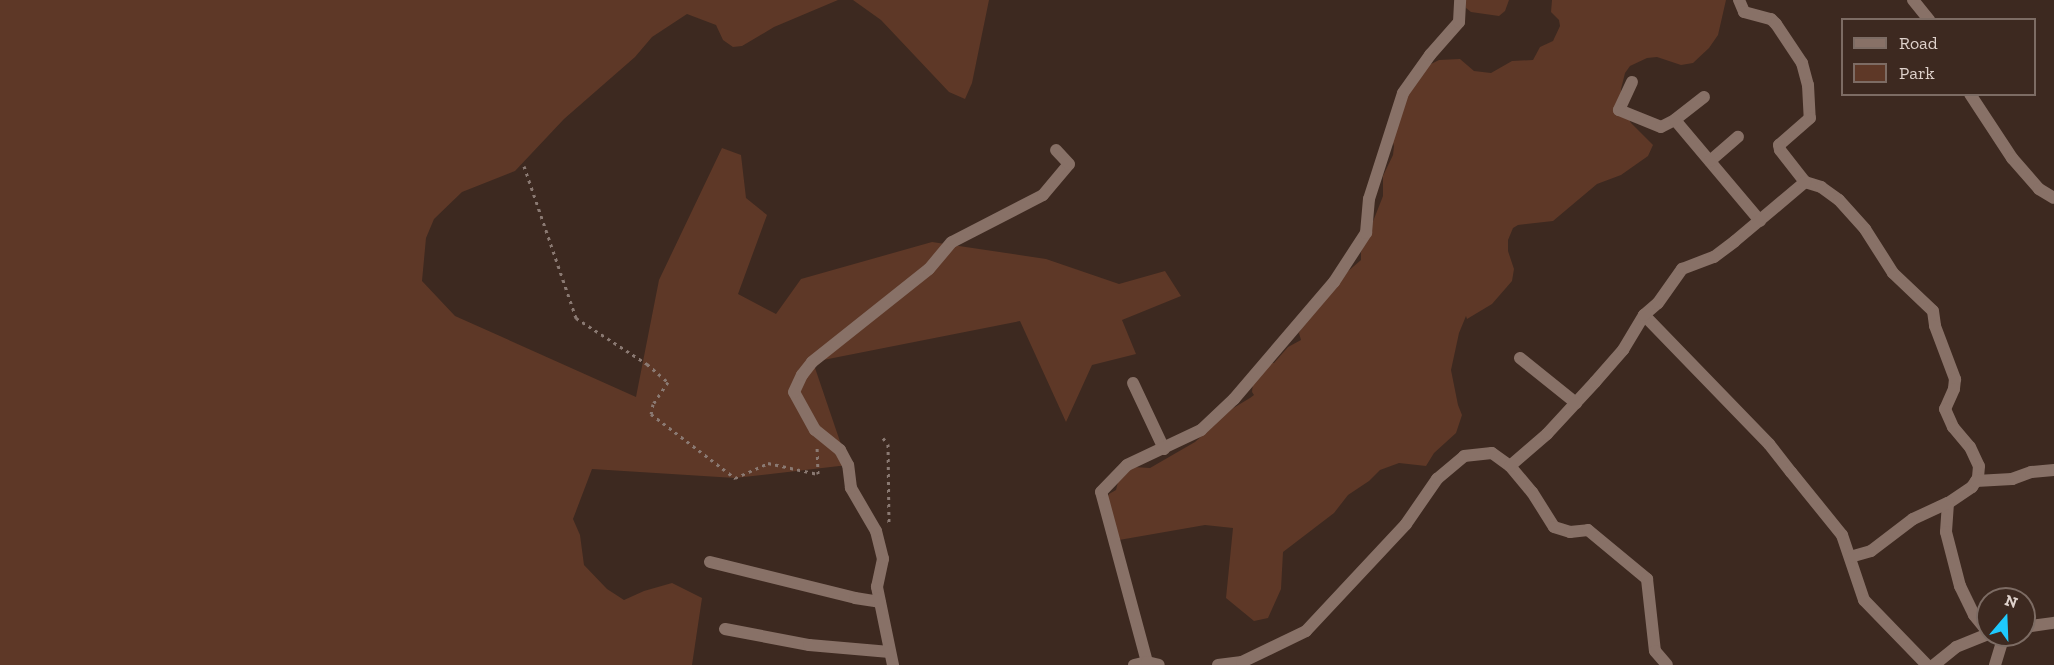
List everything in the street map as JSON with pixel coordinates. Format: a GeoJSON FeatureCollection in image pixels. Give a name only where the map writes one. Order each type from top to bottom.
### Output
{"type":"FeatureCollection","features":[{"type":"Feature","properties":{"kind":"street"},"geometry":{"type":"LineString","coordinates":[[1134,665],[1153,663],[1101,492],[1127,465],[1201,430],[1234,399],[1334,282],[1366,233],[1369,199],[1403,93],[1430,55],[1459,22],[1460,0]]}},
{"type":"Feature","properties":{"kind":"street"},"geometry":{"type":"LineString","coordinates":[[1739,0],[1744,12],[1771,19],[1776,24],[1802,63],[1808,85],[1810,118],[1778,147],[1805,182],[1821,187],[1839,200],[1865,230],[1893,273],[1933,311],[1935,326],[1955,379],[1954,389],[1945,409],[1953,427],[1970,447],[1979,466],[1976,481],[1972,487],[1948,503],[1913,519],[1871,551],[1850,557]]}},
{"type":"Feature","properties":{"kind":"street"},"geometry":{"type":"LineString","coordinates":[[1912,0],[1927,18]]}},
{"type":"Feature","properties":{"kind":"street"},"geometry":{"type":"LineString","coordinates":[[1632,82],[1619,110],[1661,127],[1675,120],[1704,98]]}},
{"type":"Feature","properties":{"kind":"street"},"geometry":{"type":"LineString","coordinates":[[1971,96],[2012,158],[2039,189],[2054,198]]}},
{"type":"Feature","properties":{"kind":"street"},"geometry":{"type":"LineString","coordinates":[[1675,120],[1760,220]]}},
{"type":"Feature","properties":{"kind":"street"},"geometry":{"type":"LineString","coordinates":[[1710,161],[1738,137]]}},
{"type":"Feature","properties":{"kind":"street"},"geometry":{"type":"LineString","coordinates":[[725,629],[891,661],[877,587],[883,559],[876,531],[851,488],[848,465],[840,450],[815,430],[794,392],[802,375],[812,362],[930,269],[952,242],[1043,195],[1070,164],[1056,150]]}},
{"type":"Feature","properties":{"kind":"street"},"geometry":{"type":"LineString","coordinates":[[1510,466],[1547,434],[1623,350],[1644,315],[1658,303],[1682,269],[1714,256],[1805,182]]}},
{"type":"Feature","properties":{"kind":"street"},"geometry":{"type":"LineString","coordinates":[[1644,315],[1769,444],[1842,535],[1864,600],[1927,665]]}},
{"type":"Feature","properties":{"kind":"street"},"geometry":{"type":"LineString","coordinates":[[1520,358],[1576,403]]}},
{"type":"Feature","properties":{"kind":"street"},"geometry":{"type":"LineString","coordinates":[[1133,383],[1164,449]]}},
{"type":"Feature","properties":{"kind":"street"},"geometry":{"type":"LineString","coordinates":[[1218,665],[1242,662],[1306,631],[1406,524],[1437,479],[1464,456],[1492,453],[1510,466],[1532,492],[1554,527],[1570,532],[1588,530],[1647,579],[1654,651],[1667,665]]}},
{"type":"Feature","properties":{"kind":"street"},"geometry":{"type":"LineString","coordinates":[[1976,481],[2012,479],[2031,472],[2054,470]]}},
{"type":"Feature","properties":{"kind":"street"},"geometry":{"type":"LineString","coordinates":[[1948,503],[1946,532],[1953,566],[1976,618]]}},
{"type":"Feature","properties":{"kind":"street"},"geometry":{"type":"LineString","coordinates":[[710,562],[855,598],[880,602]]}},
{"type":"Feature","properties":{"kind":"street"},"geometry":{"type":"LineString","coordinates":[[2036,625],[2054,623]]}},
{"type":"Feature","properties":{"kind":"street"},"geometry":{"type":"LineString","coordinates":[[1934,665],[1956,647],[1976,638]]}},
{"type":"Feature","properties":{"kind":"street"},"geometry":{"type":"LineString","coordinates":[[1995,665],[2000,647]]}},
{"type":"Feature","properties":{"kind":"path"},"geometry":{"type":"LineString","coordinates":[[524,166],[576,318],[648,364],[668,382],[652,404],[651,414],[735,478],[768,463],[818,474],[815,430]]}},
{"type":"Feature","properties":{"kind":"path"},"geometry":{"type":"LineString","coordinates":[[883,438],[888,444],[890,530]]}},
{"type":"Feature","properties":{"kind":"green space"},"geometry":{"type":"Polygon","coordinates":[[[0,0],[838,0],[774,27],[742,46],[733,47],[723,40],[716,25],[687,14],[652,37],[635,57],[564,119],[515,171],[462,192],[434,219],[426,238],[422,281],[455,316],[636,397],[659,280],[722,148],[741,155],[746,198],[767,215],[738,294],[776,314],[801,279],[932,242],[1046,259],[1119,284],[1165,271],[1181,296],[1122,320],[1136,354],[1092,365],[1066,422],[1020,321],[813,362],[848,465],[735,478],[592,469],[573,519],[580,535],[584,565],[607,589],[624,600],[644,591],[672,583],[702,598],[692,665],[0,665],[0,0]]]}},
{"type":"Feature","properties":{"kind":"green space"},"geometry":{"type":"Polygon","coordinates":[[[853,0],[989,0],[972,83],[965,99],[949,92],[881,20],[853,0]]]}},
{"type":"Feature","properties":{"kind":"green space"},"geometry":{"type":"Polygon","coordinates":[[[1465,0],[1509,0],[1505,11],[1499,16],[1471,12],[1466,8],[1465,0]]]}},
{"type":"Feature","properties":{"kind":"green space"},"geometry":{"type":"Polygon","coordinates":[[[1552,0],[1726,0],[1718,35],[1709,48],[1693,63],[1681,65],[1657,57],[1647,58],[1630,66],[1625,73],[1621,89],[1622,107],[1631,123],[1653,145],[1648,156],[1621,175],[1597,184],[1553,221],[1518,225],[1513,228],[1508,240],[1508,251],[1514,269],[1512,281],[1492,304],[1467,319],[1466,316],[1459,333],[1451,370],[1462,415],[1456,433],[1434,453],[1426,466],[1399,463],[1380,470],[1369,481],[1348,495],[1334,513],[1283,552],[1281,589],[1268,618],[1254,621],[1226,598],[1233,528],[1205,525],[1119,540],[1107,499],[1109,494],[1116,490],[1118,482],[1133,467],[1150,468],[1195,442],[1230,410],[1254,395],[1253,383],[1270,363],[1274,363],[1288,347],[1301,340],[1299,333],[1305,321],[1347,272],[1361,260],[1361,252],[1383,196],[1383,176],[1393,155],[1392,139],[1406,97],[1429,65],[1439,60],[1460,59],[1474,71],[1491,73],[1512,61],[1533,60],[1540,47],[1553,41],[1560,26],[1559,20],[1551,12],[1552,0]]]}}]}
